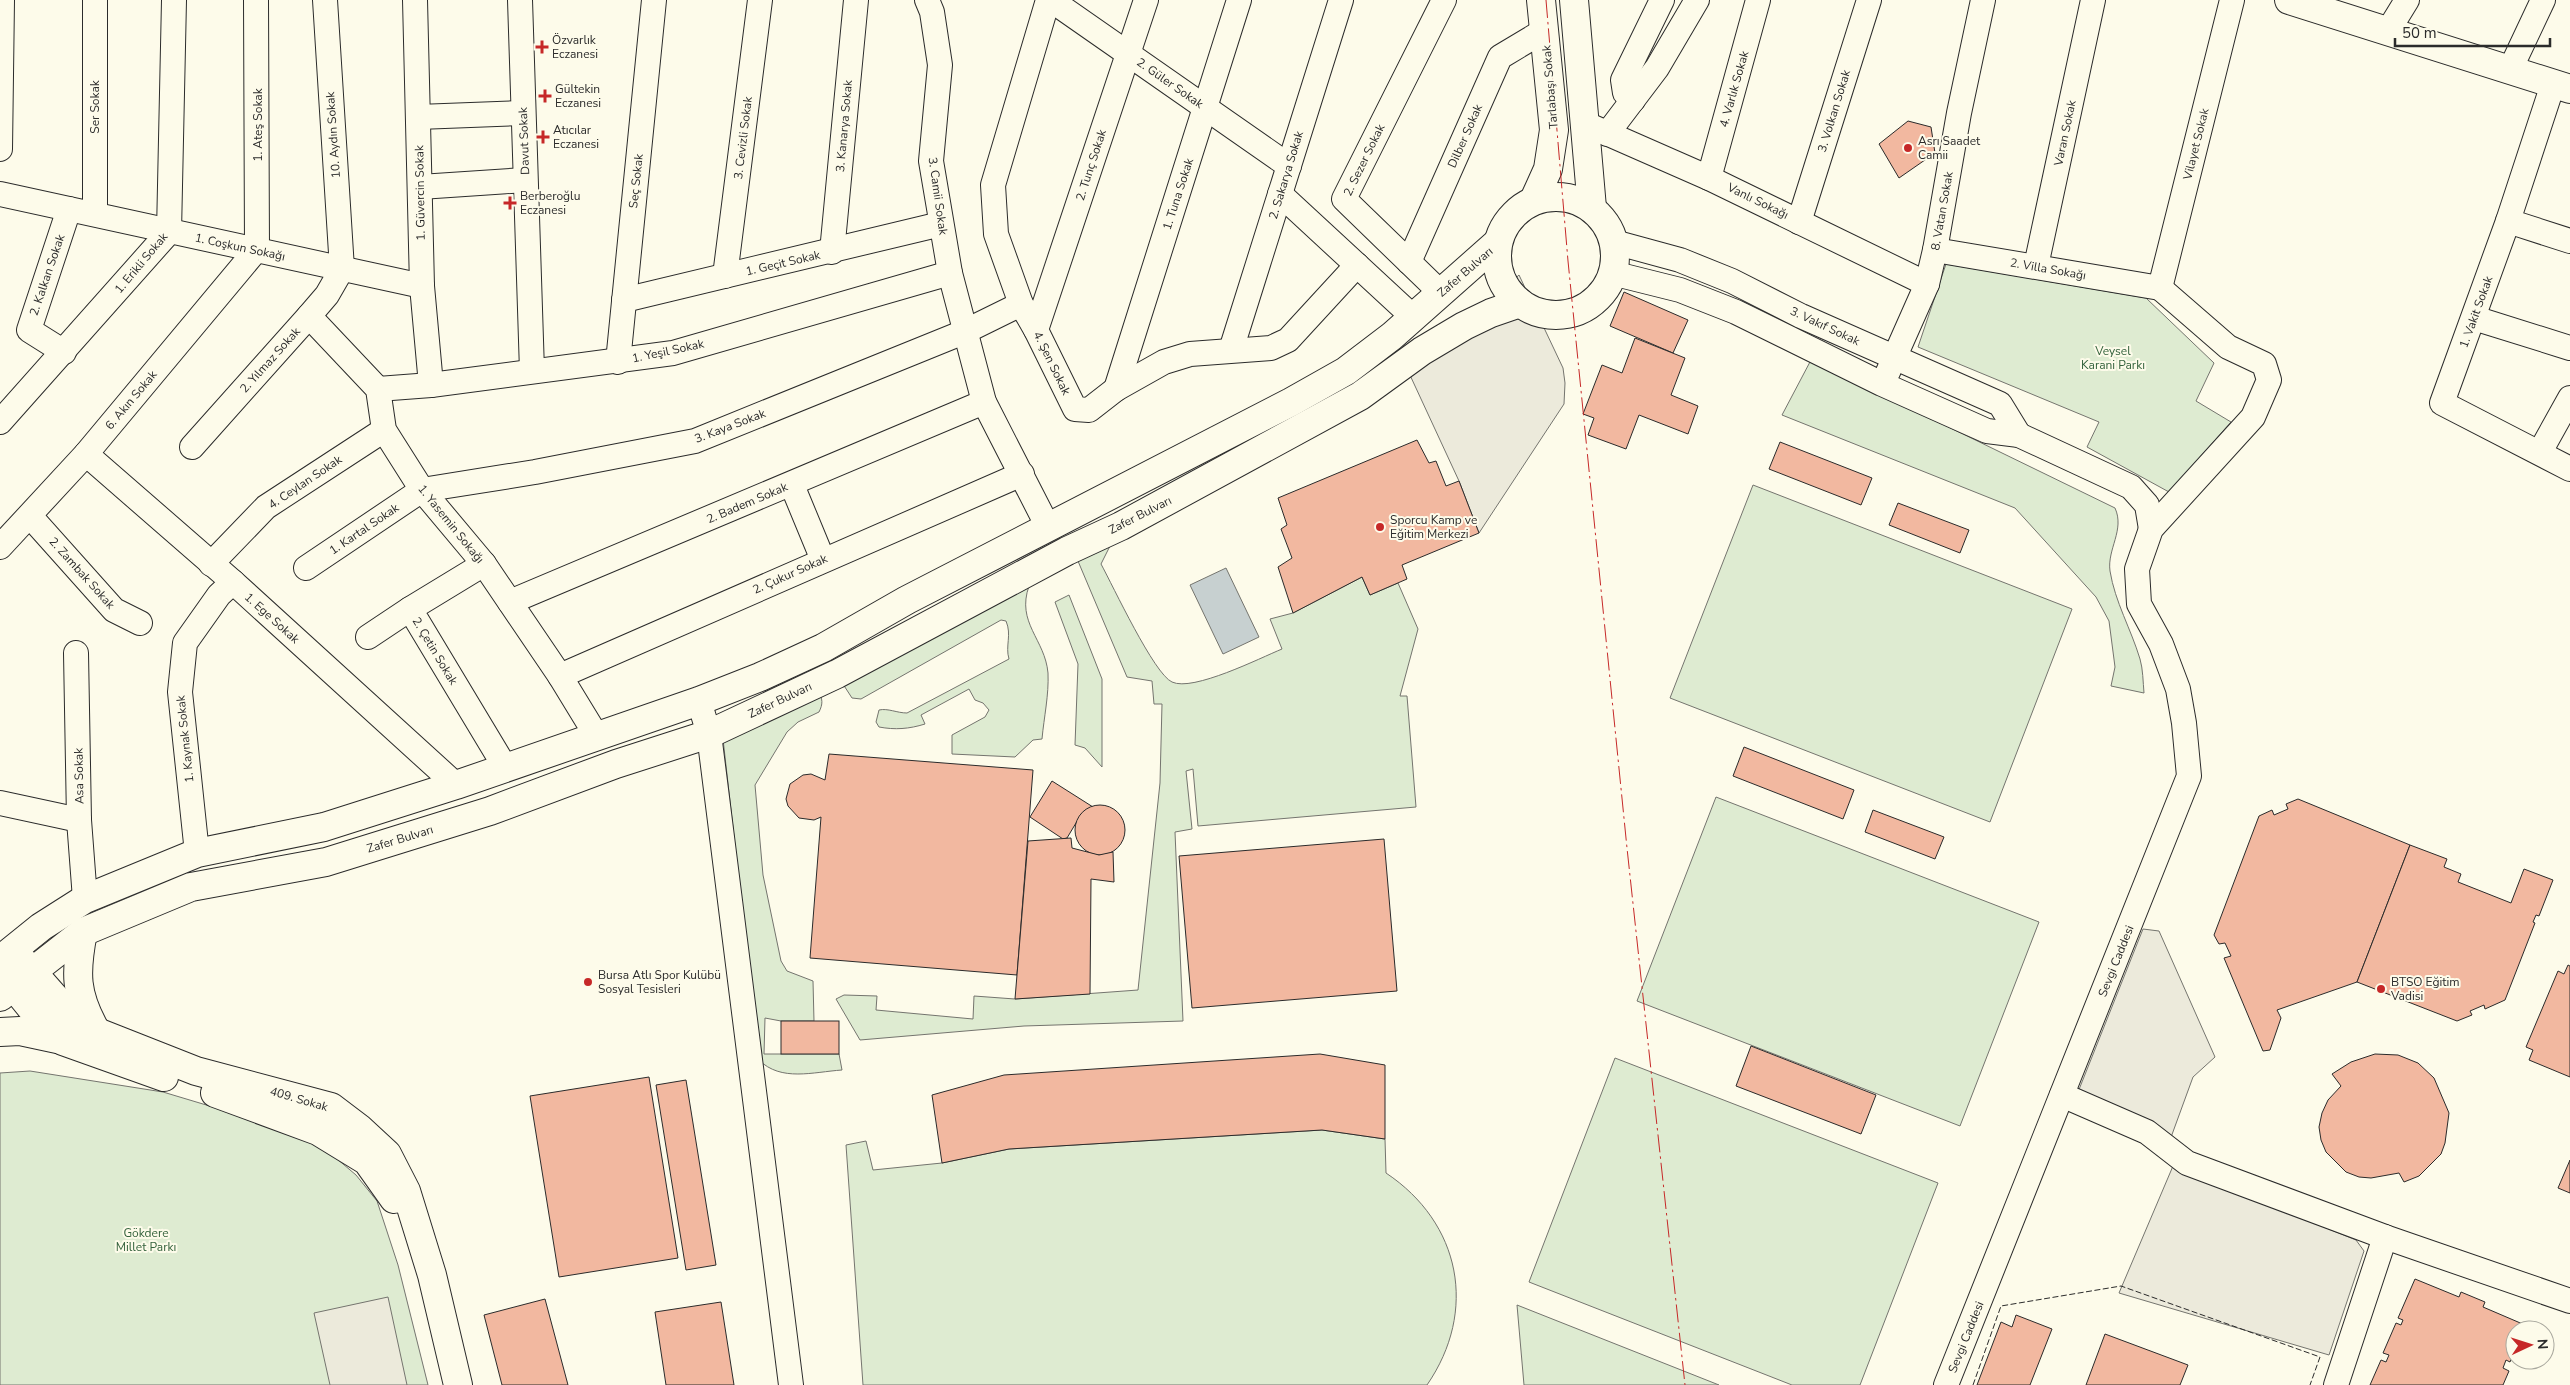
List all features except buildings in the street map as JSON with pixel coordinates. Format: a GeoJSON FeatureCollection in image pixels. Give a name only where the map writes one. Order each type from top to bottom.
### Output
{"type":"FeatureCollection","features":[{"type":"Feature","properties":{"kind":"main road","name":"Tarlabaşı Sokak"},"geometry":{"type":"LineString","coordinates":[[1534,200],[1548,169],[1554,130],[1542,0]]}},
{"type":"Feature","properties":{"kind":"main road"},"geometry":{"type":"LineString","coordinates":[[1574,0],[1597,129],[1592,208]]}},
{"type":"Feature","properties":{"kind":"main road"},"geometry":{"type":"LineString","coordinates":[[2289,0],[2561,87]]}},
{"type":"Feature","properties":{"kind":"main road"},"geometry":{"type":"LineString","coordinates":[[1554,196],[1574,199],[1592,208],[1605,223],[1614,242],[1615,262],[1610,281],[1598,298],[1583,309],[1565,315],[1546,315],[1528,308],[1512,297],[1502,281],[1497,262],[1498,243],[1504,225],[1517,211],[1534,200],[1554,196]]}},
{"type":"Feature","properties":{"kind":"main road","name":"Zafer Bulvarı"},"geometry":{"type":"LineString","coordinates":[[8,967],[85,899],[197,853],[324,827],[456,785],[596,735],[700,701],[760,677],[823,648],[907,600],[1346,371],[1413,317],[1498,243]]}},
{"type":"Feature","properties":{"kind":"main road","name":"Zafer Bulvarı"},"geometry":{"type":"LineString","coordinates":[[8,967],[84,932],[191,888],[326,862],[490,811],[616,764],[709,734],[837,674],[1067,551],[1121,526],[1360,396],[1422,351],[1464,326],[1491,313],[1520,303]]}},
{"type":"Feature","properties":{"kind":"main road"},"geometry":{"type":"LineString","coordinates":[[84,932],[77,963],[78,987],[84,1011],[97,1032]]}},
{"type":"Feature","properties":{"kind":"main road","name":"409. Sokak"},"geometry":{"type":"LineString","coordinates":[[8,967],[72,1016],[97,1032],[196,1071],[331,1107],[360,1129],[386,1154],[406,1191],[430,1266],[458,1385]]}},
{"type":"Feature","properties":{"kind":"main road","name":"409. Sokak"},"geometry":{"type":"LineString","coordinates":[[8,967],[45,1025],[63,1040],[144,1071],[288,1119],[318,1131],[367,1161],[396,1202],[420,1274],[444,1385]]}},
{"type":"Feature","properties":{"kind":"main road"},"geometry":{"type":"LineString","coordinates":[[0,1032],[20,1030],[63,1040]]}},
{"type":"Feature","properties":{"kind":"street"},"geometry":{"type":"LineString","coordinates":[[0,149],[2,0]]}},
{"type":"Feature","properties":{"kind":"street","name":"Ser Sokak"},"geometry":{"type":"LineString","coordinates":[[95,0],[95,214]]}},
{"type":"Feature","properties":{"kind":"street","name":"1. Erikli Sokak"},"geometry":{"type":"LineString","coordinates":[[0,422],[169,232],[174,0]]}},
{"type":"Feature","properties":{"kind":"street","name":"1. Ateş Sokak"},"geometry":{"type":"LineString","coordinates":[[256,0],[257,249]]}},
{"type":"Feature","properties":{"kind":"street","name":"10. Aydın Sokak"},"geometry":{"type":"LineString","coordinates":[[325,0],[342,270]]}},
{"type":"Feature","properties":{"kind":"street","name":"1. Güvercin Sokak"},"geometry":{"type":"LineString","coordinates":[[415,0],[422,286],[431,386]]}},
{"type":"Feature","properties":{"kind":"street","name":"Davut Sokak"},"geometry":{"type":"LineString","coordinates":[[520,0],[522,113],[532,371]]}},
{"type":"Feature","properties":{"kind":"street","name":"Seç Sokak"},"geometry":{"type":"LineString","coordinates":[[618,362],[654,0]]}},
{"type":"Feature","properties":{"kind":"street","name":"3. Cevizli Sokak"},"geometry":{"type":"LineString","coordinates":[[726,276],[760,0]]}},
{"type":"Feature","properties":{"kind":"street","name":"3. Kanarya Sokak"},"geometry":{"type":"LineString","coordinates":[[832,252],[856,0]]}},
{"type":"Feature","properties":{"kind":"street","name":"3. Camii Sokak"},"geometry":{"type":"LineString","coordinates":[[927,0],[932,12],[940,65],[930,161],[950,272],[964,332]]}},
{"type":"Feature","properties":{"kind":"street","name":"2. Güler Sokak"},"geometry":{"type":"LineString","coordinates":[[1050,0],[1289,166]]}},
{"type":"Feature","properties":{"kind":"street","name":"4. Şen Sokak"},"geometry":{"type":"LineString","coordinates":[[1050,0],[993,185],[996,234],[1021,304],[1075,409],[1089,410],[1116,388],[1164,362],[1190,354],[1271,348],[1288,340],[1357,265]]}},
{"type":"Feature","properties":{"kind":"street","name":"2. Tunç Sokak"},"geometry":{"type":"LineString","coordinates":[[1036,330],[1146,0]]}},
{"type":"Feature","properties":{"kind":"street","name":"1. Tuna Sokak"},"geometry":{"type":"LineString","coordinates":[[1116,388],[1239,0]]}},
{"type":"Feature","properties":{"kind":"street","name":"2. Sakarya Sokak"},"geometry":{"type":"LineString","coordinates":[[1231,350],[1341,0]]}},
{"type":"Feature","properties":{"kind":"street","name":"2. Sezer Sokak"},"geometry":{"type":"LineString","coordinates":[[1441,293],[1344,199],[1444,0]]}},
{"type":"Feature","properties":{"kind":"street"},"geometry":{"type":"LineString","coordinates":[[1633,100],[1625,93],[1623,80],[1662,0]]}},
{"type":"Feature","properties":{"kind":"street"},"geometry":{"type":"LineString","coordinates":[[1597,129],[1633,100],[1657,68],[1697,0]]}},
{"type":"Feature","properties":{"kind":"street","name":"4. Varlık Sokak"},"geometry":{"type":"LineString","coordinates":[[1709,178],[1758,0]]}},
{"type":"Feature","properties":{"kind":"street","name":"3. Volkan Sokak"},"geometry":{"type":"LineString","coordinates":[[1799,222],[1869,0]]}},
{"type":"Feature","properties":{"kind":"street","name":"8. Vatan Sokak"},"geometry":{"type":"LineString","coordinates":[[1882,384],[1927,284],[1935,250],[1959,113],[1983,0]]}},
{"type":"Feature","properties":{"kind":"street","name":"Varan Sokak"},"geometry":{"type":"LineString","coordinates":[[2036,266],[2094,0]]}},
{"type":"Feature","properties":{"kind":"street","name":"Vilayet Sokak"},"geometry":{"type":"LineString","coordinates":[[2160,288],[2232,0]]}},
{"type":"Feature","properties":{"kind":"street"},"geometry":{"type":"LineString","coordinates":[[2388,31],[2407,0]]}},
{"type":"Feature","properties":{"kind":"street"},"geometry":{"type":"LineString","coordinates":[[2510,70],[2543,0]]}},
{"type":"Feature","properties":{"kind":"street","name":"Dilber Sokak"},"geometry":{"type":"LineString","coordinates":[[1409,262],[1500,57],[1545,30]]}},
{"type":"Feature","properties":{"kind":"street","name":"1. Vakit Sokak"},"geometry":{"type":"LineString","coordinates":[[2561,87],[2508,221],[2442,403],[2570,469]]}},
{"type":"Feature","properties":{"kind":"street"},"geometry":{"type":"LineString","coordinates":[[418,117],[522,113]]}},
{"type":"Feature","properties":{"kind":"street","name":"Vanlı Sokağı"},"geometry":{"type":"LineString","coordinates":[[1597,129],[1709,178],[1927,284]]}},
{"type":"Feature","properties":{"kind":"street"},"geometry":{"type":"LineString","coordinates":[[420,187],[525,180]]}},
{"type":"Feature","properties":{"kind":"street","name":"1. Coşkun Sokağı"},"geometry":{"type":"LineString","coordinates":[[0,194],[422,286]]}},
{"type":"Feature","properties":{"kind":"street"},"geometry":{"type":"LineString","coordinates":[[1280,194],[1413,317]]}},
{"type":"Feature","properties":{"kind":"street","name":"2. Kalkan Sokak"},"geometry":{"type":"LineString","coordinates":[[64,352],[29,330],[69,210]]}},
{"type":"Feature","properties":{"kind":"street"},"geometry":{"type":"LineString","coordinates":[[2508,221],[2570,241]]}},
{"type":"Feature","properties":{"kind":"street","name":"1. Geçit Sokak"},"geometry":{"type":"LineString","coordinates":[[624,300],[832,252],[941,224]]}},
{"type":"Feature","properties":{"kind":"street","name":"3. Vakıf Sokak"},"geometry":{"type":"LineString","coordinates":[[1614,242],[1680,260],[1732,281],[1801,316],[2000,404],[2020,435]]}},
{"type":"Feature","properties":{"kind":"street","name":"6. Akın Sokak"},"geometry":{"type":"LineString","coordinates":[[0,547],[86,454],[257,249]]}},
{"type":"Feature","properties":{"kind":"street","name":"2. Villa Sokağı"},"geometry":{"type":"LineString","coordinates":[[1935,250],[2160,288]]}},
{"type":"Feature","properties":{"kind":"street","name":"2. Yılmaz Sokak"},"geometry":{"type":"LineString","coordinates":[[192,447],[327,295],[342,270]]}},
{"type":"Feature","properties":{"kind":"street","name":"1. Yeşil Sokak"},"geometry":{"type":"LineString","coordinates":[[378,389],[431,386],[673,353],[950,272]]}},
{"type":"Feature","properties":{"kind":"street"},"geometry":{"type":"LineString","coordinates":[[1612,273],[1680,290],[1736,312],[1882,384],[1987,431],[2020,435],[2163,501],[2178,500]]}},
{"type":"Feature","properties":{"kind":"street"},"geometry":{"type":"LineString","coordinates":[[2151,529],[2254,417],[2269,380],[2264,364],[2228,347],[2160,288]]}},
{"type":"Feature","properties":{"kind":"street","name":"3. Kaya Sokak"},"geometry":{"type":"LineString","coordinates":[[422,490],[535,472],[696,441],[964,332],[1021,304]]}},
{"type":"Feature","properties":{"kind":"street"},"geometry":{"type":"LineString","coordinates":[[309,316],[378,389]]}},
{"type":"Feature","properties":{"kind":"street"},"geometry":{"type":"LineString","coordinates":[[2474,318],[2570,348]]}},
{"type":"Feature","properties":{"kind":"street"},"geometry":{"type":"LineString","coordinates":[[964,332],[984,402],[1048,527]]}},
{"type":"Feature","properties":{"kind":"street","name":"1. Yasemin Sokağı"},"geometry":{"type":"LineString","coordinates":[[378,389],[384,430],[422,490],[484,564],[560,676],[596,735]]}},
{"type":"Feature","properties":{"kind":"street"},"geometry":{"type":"LineString","coordinates":[[2540,452],[2570,398]]}},
{"type":"Feature","properties":{"kind":"street","name":"2. Badem Sokak"},"geometry":{"type":"LineString","coordinates":[[510,602],[792,485],[984,402]]}},
{"type":"Feature","properties":{"kind":"street","name":"4. Ceylan Sokak"},"geometry":{"type":"LineString","coordinates":[[211,564],[266,507],[384,430]]}},
{"type":"Feature","properties":{"kind":"street","name":"1. Ege Sokak"},"geometry":{"type":"LineString","coordinates":[[86,454],[233,582],[456,785]]}},
{"type":"Feature","properties":{"kind":"street","name":"2. Çukur Sokak"},"geometry":{"type":"LineString","coordinates":[[560,676],[1022,474]]}},
{"type":"Feature","properties":{"kind":"street"},"geometry":{"type":"LineString","coordinates":[[792,485],[823,560]]}},
{"type":"Feature","properties":{"kind":"street"},"geometry":{"type":"LineString","coordinates":[[2131,487],[2147,505],[2151,529]]}},
{"type":"Feature","properties":{"kind":"street","name":"1. Kartal Sokak"},"geometry":{"type":"LineString","coordinates":[[306,568],[422,490]]}},
{"type":"Feature","properties":{"kind":"street","name":"2. Zambak Sokak"},"geometry":{"type":"LineString","coordinates":[[30,516],[114,610],[140,623]]}},
{"type":"Feature","properties":{"kind":"street","name":"Sevgi Caddesi"},"geometry":{"type":"LineString","coordinates":[[1946,1385],[2189,776],[2184,724],[2178,689],[2161,644],[2139,604],[2138,569],[2151,529]]}},
{"type":"Feature","properties":{"kind":"street","name":"2. Çetin Sokak"},"geometry":{"type":"LineString","coordinates":[[484,564],[410,609],[505,767]]}},
{"type":"Feature","properties":{"kind":"street","name":"1. Kaynak Sokak"},"geometry":{"type":"LineString","coordinates":[[197,853],[180,692],[185,643],[219,595],[233,582]]}},
{"type":"Feature","properties":{"kind":"street"},"geometry":{"type":"LineString","coordinates":[[368,637],[410,609]]}},
{"type":"Feature","properties":{"kind":"street","name":"Asa Sokak"},"geometry":{"type":"LineString","coordinates":[[76,653],[80,820],[85,899]]}},
{"type":"Feature","properties":{"kind":"street"},"geometry":{"type":"LineString","coordinates":[[700,701],[709,734],[791,1385]]}},
{"type":"Feature","properties":{"kind":"street"},"geometry":{"type":"LineString","coordinates":[[0,803],[80,820]]}},
{"type":"Feature","properties":{"kind":"street"},"geometry":{"type":"LineString","coordinates":[[2062,1096],[2147,1132],[2187,1163],[2385,1237],[2570,1301]]}},
{"type":"Feature","properties":{"kind":"street"},"geometry":{"type":"LineString","coordinates":[[2336,1385],[2385,1237]]}},
{"type":"Feature","properties":{"kind":"green space","name":"Veysel Karani Parkı"},"geometry":{"type":"Polygon","coordinates":[[[1946,264],[2146,298],[2214,363],[2196,401],[2231,422],[2169,492],[2087,447],[2099,422],[1918,347],[1946,264]]]}},
{"type":"Feature","properties":{"kind":"green space"},"geometry":{"type":"Polygon","coordinates":[[[1811,360],[2115,508],[2118,524],[2111,555],[2110,571],[2119,605],[2140,659],[2144,693],[2111,686],[2115,667],[2109,621],[2096,597],[2015,508],[1782,415],[1811,360]]]}},
{"type":"Feature","properties":{"kind":"green space"},"geometry":{"type":"Polygon","coordinates":[[[1753,485],[2072,609],[1990,822],[1670,698],[1753,485]]]}},
{"type":"Feature","properties":{"kind":"green space"},"geometry":{"type":"Polygon","coordinates":[[[1111,544],[1101,564],[1134,628],[1155,663],[1164,676],[1172,682],[1182,684],[1227,673],[1282,649],[1270,619],[1293,613],[1362,577],[1370,595],[1398,583],[1418,629],[1400,696],[1407,696],[1416,807],[1198,826],[1193,769],[1186,771],[1192,829],[1175,832],[1183,1021],[1024,1026],[860,1040],[836,999],[844,995],[877,996],[876,1010],[973,1019],[974,996],[1015,999],[1138,990],[1160,783],[1162,704],[1154,704],[1152,681],[1127,677],[1075,554],[1111,544]]]}},
{"type":"Feature","properties":{"kind":"green space"},"geometry":{"type":"Polygon","coordinates":[[[1029,586],[1026,610],[1032,631],[1046,661],[1048,689],[1042,739],[1033,740],[1015,757],[952,754],[952,735],[985,717],[989,710],[983,703],[975,700],[969,689],[921,715],[925,724],[896,729],[879,727],[876,722],[879,710],[907,713],[1009,659],[1008,626],[1006,621],[1001,620],[861,699],[852,698],[841,681],[1029,586]]]}},
{"type":"Feature","properties":{"kind":"green space"},"geometry":{"type":"Polygon","coordinates":[[[1069,595],[1102,679],[1102,767],[1085,748],[1075,745],[1078,664],[1055,602],[1069,595]]]}},
{"type":"Feature","properties":{"kind":"green space"},"geometry":{"type":"Polygon","coordinates":[[[818,691],[822,702],[819,712],[798,722],[787,732],[755,785],[763,875],[781,961],[787,971],[813,981],[814,1021],[781,1021],[765,1018],[764,1054],[839,1054],[842,1070],[798,1074],[777,1071],[759,1060],[722,730],[818,691]]]}},
{"type":"Feature","properties":{"kind":"green space"},"geometry":{"type":"Polygon","coordinates":[[[1716,797],[2039,922],[1960,1126],[1637,1001],[1716,797]]]}},
{"type":"Feature","properties":{"kind":"green space"},"geometry":{"type":"Polygon","coordinates":[[[1615,1058],[1938,1183],[1860,1385],[1792,1385],[1529,1282],[1615,1058]]]}},
{"type":"Feature","properties":{"kind":"green space","name":"Gökdere Millet Parkı"},"geometry":{"type":"Polygon","coordinates":[[[30,1071],[163,1092],[253,1119],[323,1147],[356,1175],[377,1201],[398,1265],[428,1385],[0,1385],[0,1073],[30,1071]]]}},
{"type":"Feature","properties":{"kind":"green space"},"geometry":{"type":"Polygon","coordinates":[[[1322,1130],[1385,1139],[1386,1173],[1411,1193],[1431,1217],[1445,1243],[1454,1270],[1456,1299],[1453,1328],[1443,1357],[1427,1385],[863,1385],[846,1145],[866,1141],[873,1170],[942,1163],[1009,1149],[1322,1130]]]}},
{"type":"Feature","properties":{"kind":"green space"},"geometry":{"type":"Polygon","coordinates":[[[1517,1305],[1719,1385],[1524,1385],[1517,1305]]]}},
{"type":"Feature","properties":{"kind":"shaded area"},"geometry":{"type":"Polygon","coordinates":[[[1519,275],[1563,368],[1565,383],[1564,404],[1479,533],[1459,481],[1409,373],[1519,275]]]}},
{"type":"Feature","properties":{"kind":"shaded area"},"geometry":{"type":"Polygon","coordinates":[[[1226,568],[1259,637],[1223,654],[1190,585],[1226,568]]]}},
{"type":"Feature","properties":{"kind":"shaded area"},"geometry":{"type":"Polygon","coordinates":[[[2143,929],[2159,931],[2215,1057],[2193,1077],[2170,1140],[2076,1097],[2143,929]]]}},
{"type":"Feature","properties":{"kind":"shaded area"},"geometry":{"type":"Polygon","coordinates":[[[2173,1166],[2356,1240],[2364,1251],[2329,1355],[2119,1293],[2173,1166]]]}},
{"type":"Feature","properties":{"kind":"shaded area"},"geometry":{"type":"Polygon","coordinates":[[[388,1297],[407,1385],[330,1385],[314,1313],[388,1297]]]}},
{"type":"Feature","properties":{"kind":"fence"},"geometry":{"type":"LineString","coordinates":[[1973,1385],[2001,1306],[2121,1286],[2320,1357],[2310,1385]]}},
{"type":"Feature","properties":{"kind":"power"},"geometry":{"type":"LineString","coordinates":[[1546,0],[1568,261],[1627,848],[1685,1385]]}},
{"type":"Feature","properties":{"kind":"place","name":"Özvarlık Eczanesi"},"geometry":{"type":"Point","coordinates":[542,47]}},
{"type":"Feature","properties":{"kind":"place","name":"Gültekin Eczanesi"},"geometry":{"type":"Point","coordinates":[545,96]}},
{"type":"Feature","properties":{"kind":"place","name":"Atıcılar Eczanesi"},"geometry":{"type":"Point","coordinates":[543,137]}},
{"type":"Feature","properties":{"kind":"place","name":"Asrı Saadet Camii"},"geometry":{"type":"Point","coordinates":[1908,148]}},
{"type":"Feature","properties":{"kind":"place","name":"Berberoğlu Eczanesi"},"geometry":{"type":"Point","coordinates":[510,203]}},
{"type":"Feature","properties":{"kind":"place","name":"Sporcu Kamp ve Eğitim Merkezi"},"geometry":{"type":"Point","coordinates":[1380,527]}},
{"type":"Feature","properties":{"kind":"place","name":"Bursa Atlı Spor Kulübü Sosyal Tesisleri"},"geometry":{"type":"Point","coordinates":[588,982]}},
{"type":"Feature","properties":{"kind":"place","name":"BTSO Eğitim Vadisi"},"geometry":{"type":"Point","coordinates":[2381,989]}}]}
